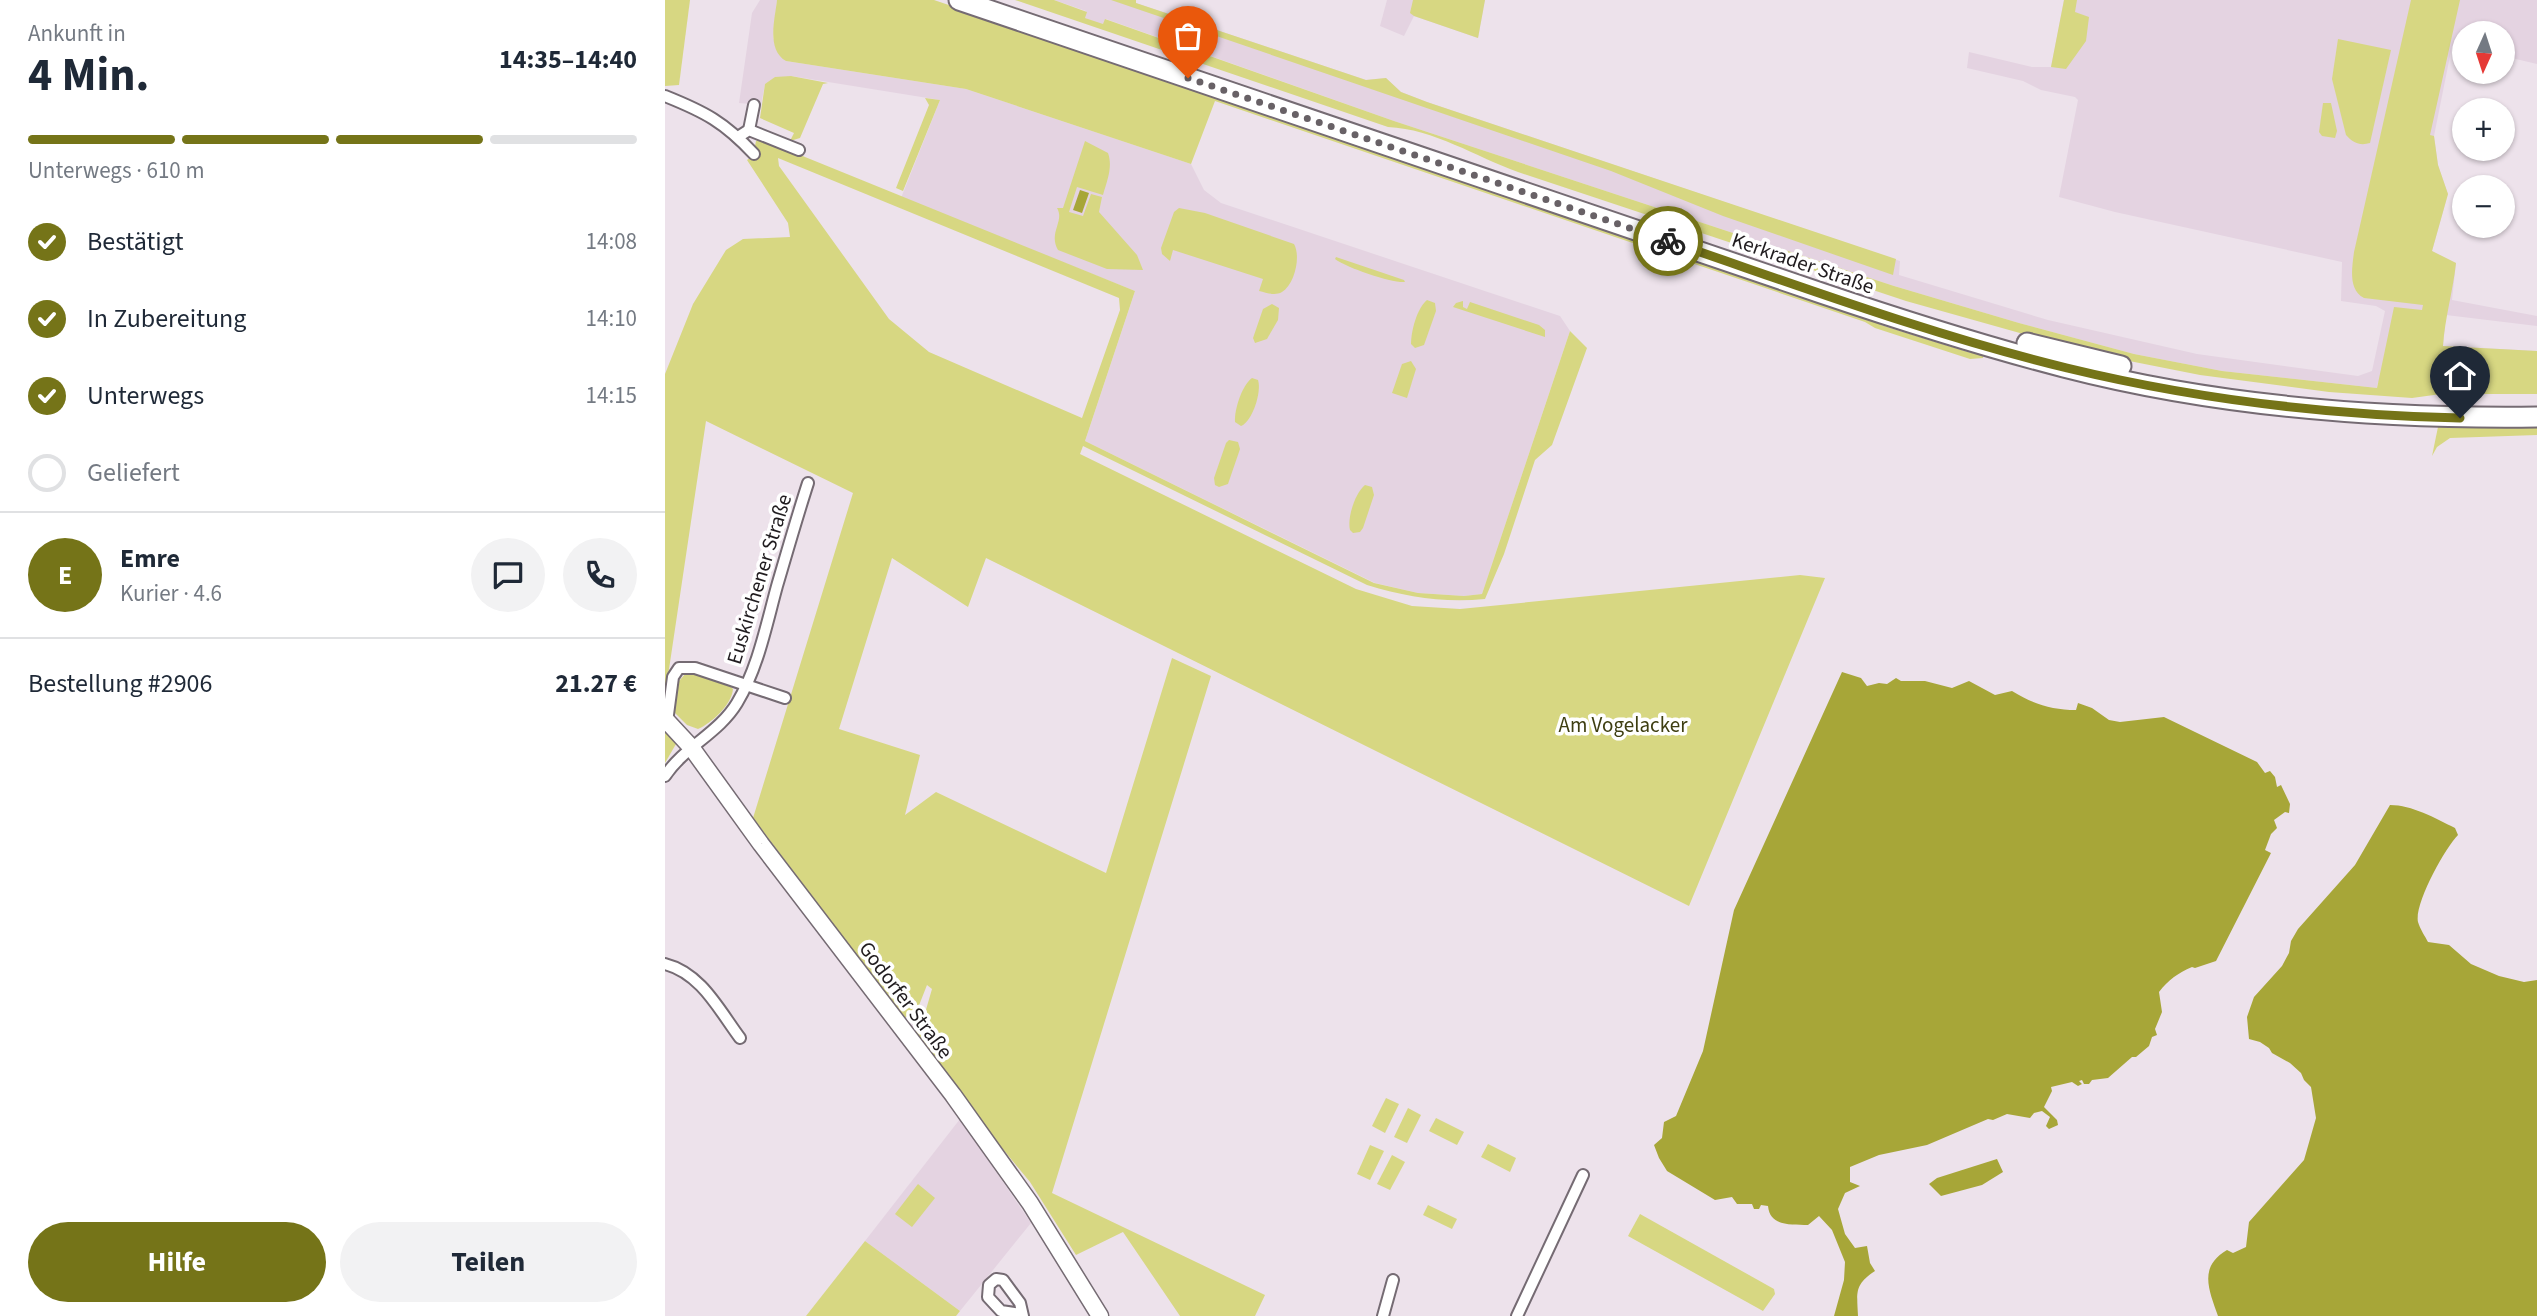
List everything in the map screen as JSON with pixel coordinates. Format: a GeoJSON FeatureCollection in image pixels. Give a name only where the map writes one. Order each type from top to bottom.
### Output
{"type":"FeatureCollection","features":[{"type":"Feature","properties":{"kind":"highway","name":"Kerkrader Straße"},"geometry":{"type":"LineString","coordinates":[[959,0],[1821,293],[1943,333],[2066,367],[2195,394],[2288,407],[2418,417],[2537,417]]}},
{"type":"Feature","properties":{"kind":"highway","name":"Kerkrader Straße"},"geometry":{"type":"LineString","coordinates":[[993,0],[1832,285],[1945,321],[2068,354],[2143,371],[2288,394],[2435,405],[2537,405]]}},
{"type":"Feature","properties":{"kind":"street"},"geometry":{"type":"LineString","coordinates":[[665,96],[704,111],[738,137],[754,154]]}},
{"type":"Feature","properties":{"kind":"street"},"geometry":{"type":"LineString","coordinates":[[738,137],[749,130],[754,105]]}},
{"type":"Feature","properties":{"kind":"street"},"geometry":{"type":"LineString","coordinates":[[749,130],[799,150]]}},
{"type":"Feature","properties":{"kind":"street","name":"Euskirchener Straße"},"geometry":{"type":"LineString","coordinates":[[665,776],[674,762],[735,706],[746,686],[808,483]]}},
{"type":"Feature","properties":{"kind":"street","name":"Euskirchener Straße"},"geometry":{"type":"LineString","coordinates":[[666,721],[673,677],[679,668],[695,668],[785,698]]}},
{"type":"Feature","properties":{"kind":"street","name":"Godorfer Straße"},"geometry":{"type":"LineString","coordinates":[[666,721],[691,747],[761,844],[960,1105],[1030,1203],[1100,1316]]}},
{"type":"Feature","properties":{"kind":"street"},"geometry":{"type":"LineString","coordinates":[[665,964],[699,982],[740,1038]]}},
{"type":"Feature","properties":{"kind":"street"},"geometry":{"type":"LineString","coordinates":[[1517,1316],[1583,1175]]}},
{"type":"Feature","properties":{"kind":"street"},"geometry":{"type":"LineString","coordinates":[[1383,1316],[1393,1280]]}},
{"type":"Feature","properties":{"kind":"shaded area"},"geometry":{"type":"Polygon","coordinates":[[[760,0],[777,0],[773,38],[786,61],[966,89],[1191,164],[1204,190],[1221,203],[1560,316],[1570,331],[1482,594],[1464,596],[1418,593],[1375,583],[1085,441],[1135,291],[901,198],[940,100],[791,76],[765,84],[761,105],[739,103],[752,13],[760,0]]]}},
{"type":"Feature","properties":{"kind":"shaded area"},"geometry":{"type":"Polygon","coordinates":[[[1054,0],[1136,0],[1136,3],[1366,80],[1386,78],[1401,92],[1427,102],[1900,261],[1899,275],[2048,320],[2197,354],[2358,376],[2372,371],[2385,311],[2376,306],[2341,301],[2342,262],[2059,197],[2078,100],[2075,97],[2041,90],[2023,81],[1967,68],[1969,52],[2032,67],[2051,67],[2064,0],[2537,0],[2537,64],[2515,59],[2515,21],[2452,21],[2452,46],[2434,136],[2438,165],[2448,194],[2432,251],[2456,263],[2452,300],[2537,316],[2537,326],[2446,315],[2443,346],[2537,351],[2378,382],[2377,388],[2222,371],[2134,354],[1894,286],[1394,121],[1106,19],[1103,25],[1085,18],[1086,11],[1054,0]]]}},
{"type":"Feature","properties":{"kind":"shaded area"},"geometry":{"type":"Polygon","coordinates":[[[1387,0],[1485,0],[1478,38],[1414,16],[1404,36],[1380,26],[1387,0]]]}},
{"type":"Feature","properties":{"kind":"shaded area"},"geometry":{"type":"Polygon","coordinates":[[[1080,190],[1089,193],[1082,213],[1073,210],[1080,190]]]}},
{"type":"Feature","properties":{"kind":"shaded area"},"geometry":{"type":"Polygon","coordinates":[[[1842,672],[1861,678],[1867,686],[1887,684],[1896,678],[1901,681],[1925,681],[1952,688],[1969,681],[1995,695],[2012,691],[2035,703],[2059,709],[2076,710],[2078,703],[2092,708],[2109,720],[2120,722],[2164,717],[2257,762],[2265,773],[2270,771],[2275,777],[2277,787],[2281,785],[2290,804],[2289,813],[2285,812],[2274,820],[2277,828],[2271,834],[2265,850],[2271,853],[2216,961],[2187,969],[2162,988],[2159,992],[2162,1012],[2155,1029],[2157,1035],[2152,1037],[2149,1046],[2136,1057],[2132,1057],[2108,1078],[2092,1080],[2089,1084],[2084,1084],[2082,1080],[2079,1081],[2082,1084],[2078,1086],[2072,1082],[2051,1087],[2052,1091],[2044,1107],[2057,1120],[2058,1125],[2049,1129],[2046,1126],[2050,1117],[2042,1111],[2034,1113],[2030,1118],[2007,1114],[1993,1120],[1988,1119],[1927,1145],[1879,1155],[1850,1167],[1850,1182],[1860,1186],[1845,1193],[1838,1209],[1845,1234],[1855,1248],[1867,1246],[1870,1263],[1875,1271],[1863,1281],[1858,1290],[1858,1316],[1834,1316],[1844,1280],[1845,1262],[1832,1230],[1819,1216],[1808,1225],[1788,1224],[1773,1218],[1768,1206],[1761,1205],[1759,1209],[1754,1209],[1752,1204],[1737,1204],[1732,1197],[1715,1200],[1667,1171],[1654,1145],[1662,1138],[1664,1122],[1676,1116],[1703,1051],[1734,910],[1842,672]]]}},
{"type":"Feature","properties":{"kind":"shaded area"},"geometry":{"type":"Polygon","coordinates":[[[2390,805],[2407,807],[2431,816],[2455,828],[2458,835],[2439,863],[2421,903],[2418,922],[2428,942],[2449,945],[2471,964],[2499,976],[2524,982],[2537,980],[2537,1316],[2218,1316],[2208,1280],[2212,1264],[2227,1250],[2233,1253],[2246,1247],[2249,1222],[2304,1160],[2316,1118],[2311,1087],[2290,1063],[2272,1053],[2260,1042],[2249,1039],[2247,1017],[2254,997],[2282,966],[2298,929],[2355,865],[2390,805]]]}},
{"type":"Feature","properties":{"kind":"shaded area"},"geometry":{"type":"Polygon","coordinates":[[[960,1119],[1031,1223],[960,1311],[865,1241],[960,1119]]]}},
{"type":"Feature","properties":{"kind":"shaded area"},"geometry":{"type":"Polygon","coordinates":[[[1997,1159],[2003,1172],[1982,1185],[1941,1196],[1929,1184],[1937,1178],[1997,1159]]]}},
{"type":"Feature","properties":{"kind":"green space"},"geometry":{"type":"Polygon","coordinates":[[[665,0],[690,0],[679,85],[665,86],[665,0]]]}},
{"type":"Feature","properties":{"kind":"green space"},"geometry":{"type":"Polygon","coordinates":[[[777,0],[934,0],[1869,316],[1881,325],[1971,353],[1984,352],[1983,358],[1970,359],[1875,328],[1865,322],[1215,101],[1191,164],[966,89],[786,61],[780,56],[774,41],[777,0]]]}},
{"type":"Feature","properties":{"kind":"green space"},"geometry":{"type":"Polygon","coordinates":[[[1015,0],[1054,0],[1087,12],[1085,18],[1103,24],[1105,19],[1394,121],[1894,286],[2019,323],[2134,354],[2222,371],[2377,388],[2394,307],[2422,310],[2423,305],[2364,298],[2355,290],[2353,284],[2354,252],[2411,0],[2460,0],[2455,21],[2452,21],[2452,36],[2430,135],[2434,136],[2438,165],[2448,194],[2432,251],[2456,263],[2443,346],[2537,351],[2537,394],[2441,394],[2412,398],[2329,392],[2200,375],[2094,354],[1906,301],[1518,172],[1438,138],[1388,127],[1015,0]]]}},
{"type":"Feature","properties":{"kind":"green space"},"geometry":{"type":"Polygon","coordinates":[[[1111,0],[1136,0],[1136,3],[1366,80],[1386,78],[1401,92],[1427,102],[1896,259],[1893,275],[1723,216],[1611,171],[1111,0]]]}},
{"type":"Feature","properties":{"kind":"green space"},"geometry":{"type":"Polygon","coordinates":[[[1413,0],[1485,0],[1478,38],[1414,16],[1410,13],[1413,0]]]}},
{"type":"Feature","properties":{"kind":"green space"},"geometry":{"type":"Polygon","coordinates":[[[2064,0],[2077,0],[2075,12],[2089,17],[2086,41],[2066,69],[2051,67],[2064,0]]]}},
{"type":"Feature","properties":{"kind":"green space"},"geometry":{"type":"Polygon","coordinates":[[[2338,39],[2391,50],[2370,143],[2357,143],[2346,135],[2332,79],[2338,39]]]}},
{"type":"Feature","properties":{"kind":"green space"},"geometry":{"type":"Polygon","coordinates":[[[791,76],[828,83],[823,84],[800,138],[790,141],[794,133],[760,118],[765,84],[775,77],[791,76]]]}},
{"type":"Feature","properties":{"kind":"green space"},"geometry":{"type":"Polygon","coordinates":[[[925,98],[940,100],[903,191],[896,188],[929,105],[925,98]]]}},
{"type":"Feature","properties":{"kind":"green space"},"geometry":{"type":"Polygon","coordinates":[[[2323,103],[2331,103],[2337,131],[2335,138],[2322,136],[2319,132],[2323,103]]]}},
{"type":"Feature","properties":{"kind":"green space","name":"Am Vogelacker"},"geometry":{"type":"Polygon","coordinates":[[[761,139],[1135,291],[1085,441],[1374,583],[1418,593],[1464,596],[1482,594],[1570,331],[1587,348],[1552,445],[1535,460],[1504,554],[1485,599],[1425,598],[1367,585],[1083,446],[1080,454],[1356,589],[1412,606],[1460,609],[1800,575],[1825,578],[1689,906],[986,558],[968,607],[892,558],[839,729],[920,755],[905,815],[936,792],[1106,873],[1172,658],[1211,676],[1052,1193],[1265,1295],[1255,1316],[1180,1316],[1123,1232],[1076,1255],[1030,1182],[974,1114],[915,1033],[923,1020],[932,989],[927,985],[916,1013],[904,1018],[753,818],[853,493],[706,421],[665,696],[665,374],[693,304],[726,250],[743,239],[790,237],[788,223],[747,160],[758,152],[756,141],[761,139]],[[778,158],[779,166],[889,319],[929,352],[1082,418],[1120,310],[1119,298],[778,158]]]}},
{"type":"Feature","properties":{"kind":"green space"},"geometry":{"type":"Polygon","coordinates":[[[1085,141],[1108,153],[1109,174],[1103,195],[1077,187],[1069,212],[1083,216],[1091,194],[1102,197],[1099,212],[1137,255],[1143,270],[1107,269],[1058,250],[1055,244],[1059,218],[1057,208],[1063,208],[1085,141]]]}},
{"type":"Feature","properties":{"kind":"green space"},"geometry":{"type":"Polygon","coordinates":[[[1179,208],[1205,213],[1294,244],[1297,262],[1287,288],[1277,294],[1259,291],[1263,279],[1173,250],[1170,261],[1162,254],[1161,248],[1174,212],[1179,208]]]}},
{"type":"Feature","properties":{"kind":"green space"},"geometry":{"type":"Polygon","coordinates":[[[1336,257],[1405,282],[1359,270],[1341,263],[1336,257]]]}},
{"type":"Feature","properties":{"kind":"green space"},"geometry":{"type":"Polygon","coordinates":[[[1427,300],[1435,303],[1436,311],[1424,345],[1415,348],[1411,344],[1413,326],[1420,308],[1427,300]]]}},
{"type":"Feature","properties":{"kind":"green space"},"geometry":{"type":"Polygon","coordinates":[[[1463,301],[1463,307],[1467,309],[1470,302],[1539,325],[1545,330],[1545,337],[1453,307],[1463,301]]]}},
{"type":"Feature","properties":{"kind":"green space"},"geometry":{"type":"Polygon","coordinates":[[[1272,304],[1279,308],[1278,320],[1267,339],[1255,343],[1253,338],[1263,309],[1272,304]]]}},
{"type":"Feature","properties":{"kind":"green space"},"geometry":{"type":"Polygon","coordinates":[[[1411,361],[1416,369],[1407,398],[1392,393],[1402,364],[1411,361]]]}},
{"type":"Feature","properties":{"kind":"green space"},"geometry":{"type":"Polygon","coordinates":[[[1252,378],[1258,380],[1257,399],[1249,419],[1241,426],[1235,422],[1236,411],[1239,398],[1252,378]]]}},
{"type":"Feature","properties":{"kind":"green space"},"geometry":{"type":"Polygon","coordinates":[[[2537,425],[2537,435],[2450,438],[2437,447],[2432,456],[2438,427],[2537,425]]]}},
{"type":"Feature","properties":{"kind":"green space"},"geometry":{"type":"Polygon","coordinates":[[[1229,440],[1238,442],[1240,449],[1228,484],[1219,487],[1215,485],[1214,478],[1229,440]]]}},
{"type":"Feature","properties":{"kind":"green space"},"geometry":{"type":"Polygon","coordinates":[[[1365,485],[1372,487],[1374,495],[1363,528],[1360,532],[1353,533],[1349,525],[1351,513],[1358,494],[1365,485]]]}},
{"type":"Feature","properties":{"kind":"green space"},"geometry":{"type":"Polygon","coordinates":[[[686,673],[729,685],[733,689],[729,701],[720,712],[698,729],[687,725],[674,712],[679,681],[686,673]]]}},
{"type":"Feature","properties":{"kind":"green space"},"geometry":{"type":"Polygon","coordinates":[[[665,731],[676,744],[665,763],[665,731]]]}},
{"type":"Feature","properties":{"kind":"green space"},"geometry":{"type":"Polygon","coordinates":[[[1386,1098],[1399,1104],[1385,1133],[1372,1126],[1386,1098]]]}},
{"type":"Feature","properties":{"kind":"green space"},"geometry":{"type":"Polygon","coordinates":[[[1408,1108],[1421,1115],[1407,1143],[1394,1137],[1408,1108]]]}},
{"type":"Feature","properties":{"kind":"green space"},"geometry":{"type":"Polygon","coordinates":[[[1436,1118],[1464,1132],[1457,1145],[1429,1131],[1436,1118]]]}},
{"type":"Feature","properties":{"kind":"green space"},"geometry":{"type":"Polygon","coordinates":[[[1488,1144],[1516,1158],[1510,1172],[1481,1157],[1488,1144]]]}},
{"type":"Feature","properties":{"kind":"green space"},"geometry":{"type":"Polygon","coordinates":[[[1370,1145],[1384,1151],[1370,1180],[1357,1174],[1370,1145]]]}},
{"type":"Feature","properties":{"kind":"green space"},"geometry":{"type":"Polygon","coordinates":[[[1392,1155],[1405,1162],[1390,1190],[1377,1184],[1392,1155]]]}},
{"type":"Feature","properties":{"kind":"green space"},"geometry":{"type":"Polygon","coordinates":[[[918,1184],[935,1198],[912,1227],[895,1214],[918,1184]]]}},
{"type":"Feature","properties":{"kind":"green space"},"geometry":{"type":"Polygon","coordinates":[[[1428,1205],[1457,1219],[1452,1229],[1423,1215],[1428,1205]]]}},
{"type":"Feature","properties":{"kind":"green space"},"geometry":{"type":"Polygon","coordinates":[[[1640,1214],[1774,1289],[1775,1294],[1763,1311],[1628,1236],[1640,1214]]]}},
{"type":"Feature","properties":{"kind":"green space"},"geometry":{"type":"Polygon","coordinates":[[[865,1241],[960,1311],[956,1316],[806,1316],[865,1241]]]}},
{"type":"Feature","properties":{"kind":"way so far"},"geometry":{"type":"LineString","coordinates":[[1188,78],[1668,241]]}},
{"type":"Feature","properties":{"kind":"route"},"geometry":{"type":"LineString","coordinates":[[1668,241],[1943,333],[2066,367],[2145,385],[2288,407],[2460,418]]}}]}
